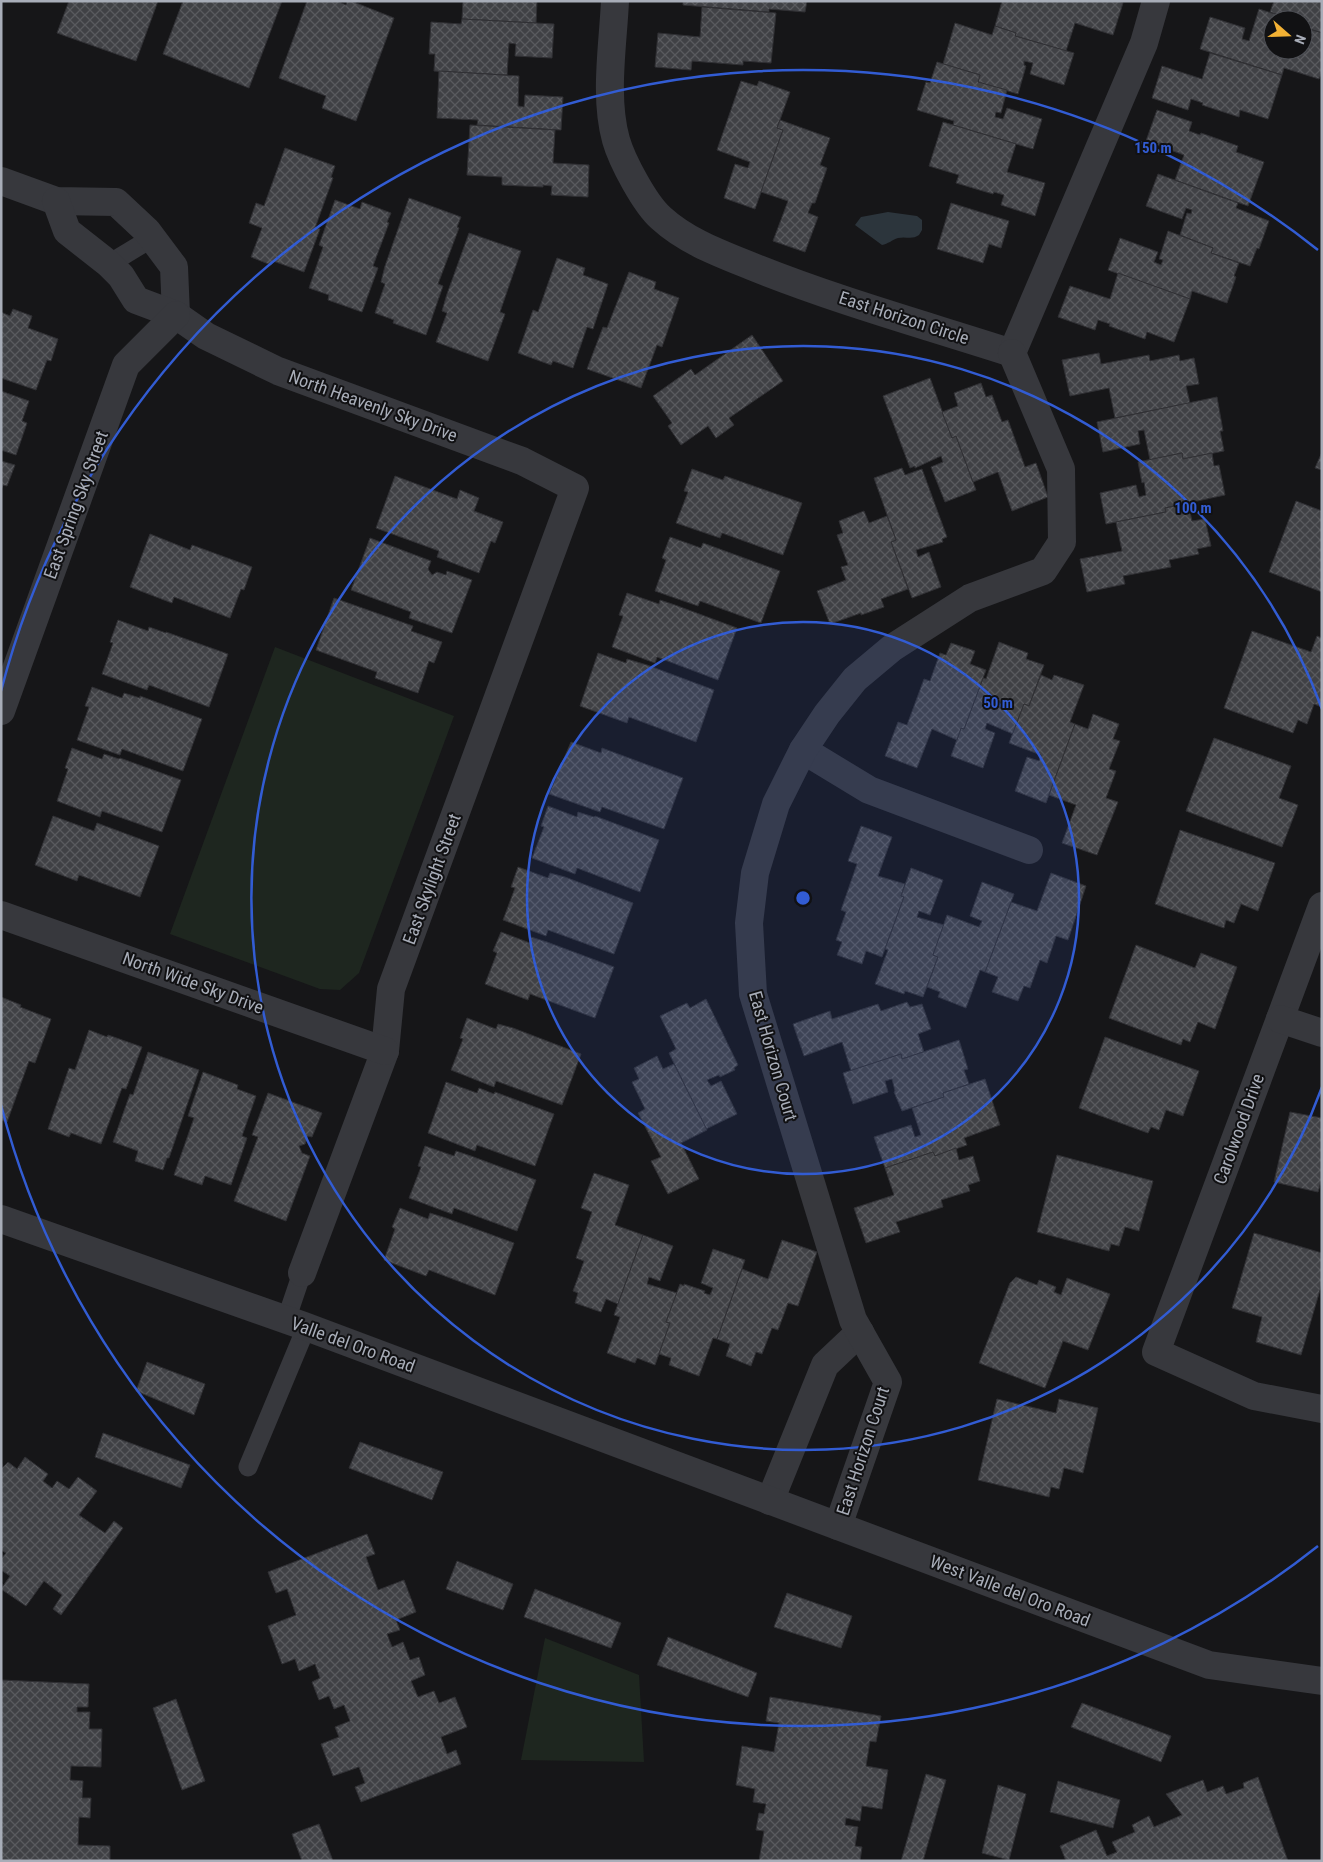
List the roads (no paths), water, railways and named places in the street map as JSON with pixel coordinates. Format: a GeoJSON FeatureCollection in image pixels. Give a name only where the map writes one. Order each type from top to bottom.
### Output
{"type":"FeatureCollection","features":[{"type":"Feature","properties":{"kind":"street","name":"East Horizon Circle"},"geometry":{"type":"LineString","coordinates":[[615,1],[610,102],[616,141],[634,182],[660,218],[699,245],[761,270],[808,288],[1012,353]]}},
{"type":"Feature","properties":{"kind":"street"},"geometry":{"type":"LineString","coordinates":[[1012,353],[1144,43],[1156,1]]}},
{"type":"Feature","properties":{"kind":"street"},"geometry":{"type":"LineString","coordinates":[[1,181],[56,201],[116,202],[152,238],[174,267],[176,315]]}},
{"type":"Feature","properties":{"kind":"street","name":"North Heavenly Sky Drive"},"geometry":{"type":"LineString","coordinates":[[56,201],[67,231],[109,264],[120,276],[136,300],[176,315],[206,336],[278,371],[522,461],[575,488]]}},
{"type":"Feature","properties":{"kind":"street","name":"East Spring Sky Street"},"geometry":{"type":"LineString","coordinates":[[1,711],[126,364],[176,315]]}},
{"type":"Feature","properties":{"kind":"street","name":"East Horizon Court"},"geometry":{"type":"LineString","coordinates":[[838,1526],[888,1382],[853,1320],[753,994],[749,923],[755,873],[776,804],[803,750],[827,714],[855,679],[892,648],[970,598],[1043,571],[1062,542],[1061,469],[1012,353]]}},
{"type":"Feature","properties":{"kind":"street","name":"East Skylight Street"},"geometry":{"type":"LineString","coordinates":[[302,1273],[385,1051],[391,990],[575,488]]}},
{"type":"Feature","properties":{"kind":"street"},"geometry":{"type":"LineString","coordinates":[[803,750],[869,790],[1029,850]]}},
{"type":"Feature","properties":{"kind":"street","name":"Carolwood Drive"},"geometry":{"type":"LineString","coordinates":[[1322,906],[1156,1352],[1254,1396],[1322,1409]]}},
{"type":"Feature","properties":{"kind":"street","name":"North Wide Sky Drive"},"geometry":{"type":"LineString","coordinates":[[1,915],[385,1051]]}},
{"type":"Feature","properties":{"kind":"street"},"geometry":{"type":"LineString","coordinates":[[1280,1019],[1322,1033]]}},
{"type":"Feature","properties":{"kind":"street","name":"Valle del Oro Road"},"geometry":{"type":"LineString","coordinates":[[1,1219],[296,1324],[703,1476]]}},
{"type":"Feature","properties":{"kind":"street"},"geometry":{"type":"LineString","coordinates":[[770,1501],[825,1365],[860,1332]]}},
{"type":"Feature","properties":{"kind":"street","name":"West Valle del Oro Road"},"geometry":{"type":"LineString","coordinates":[[703,1476],[1209,1665],[1322,1681]]}},
{"type":"Feature","properties":{"kind":"lane"},"geometry":{"type":"LineString","coordinates":[[109,264],[152,238]]}},
{"type":"Feature","properties":{"kind":"lane"},"geometry":{"type":"LineString","coordinates":[[248,1466],[296,1324],[302,1273]]}}]}
